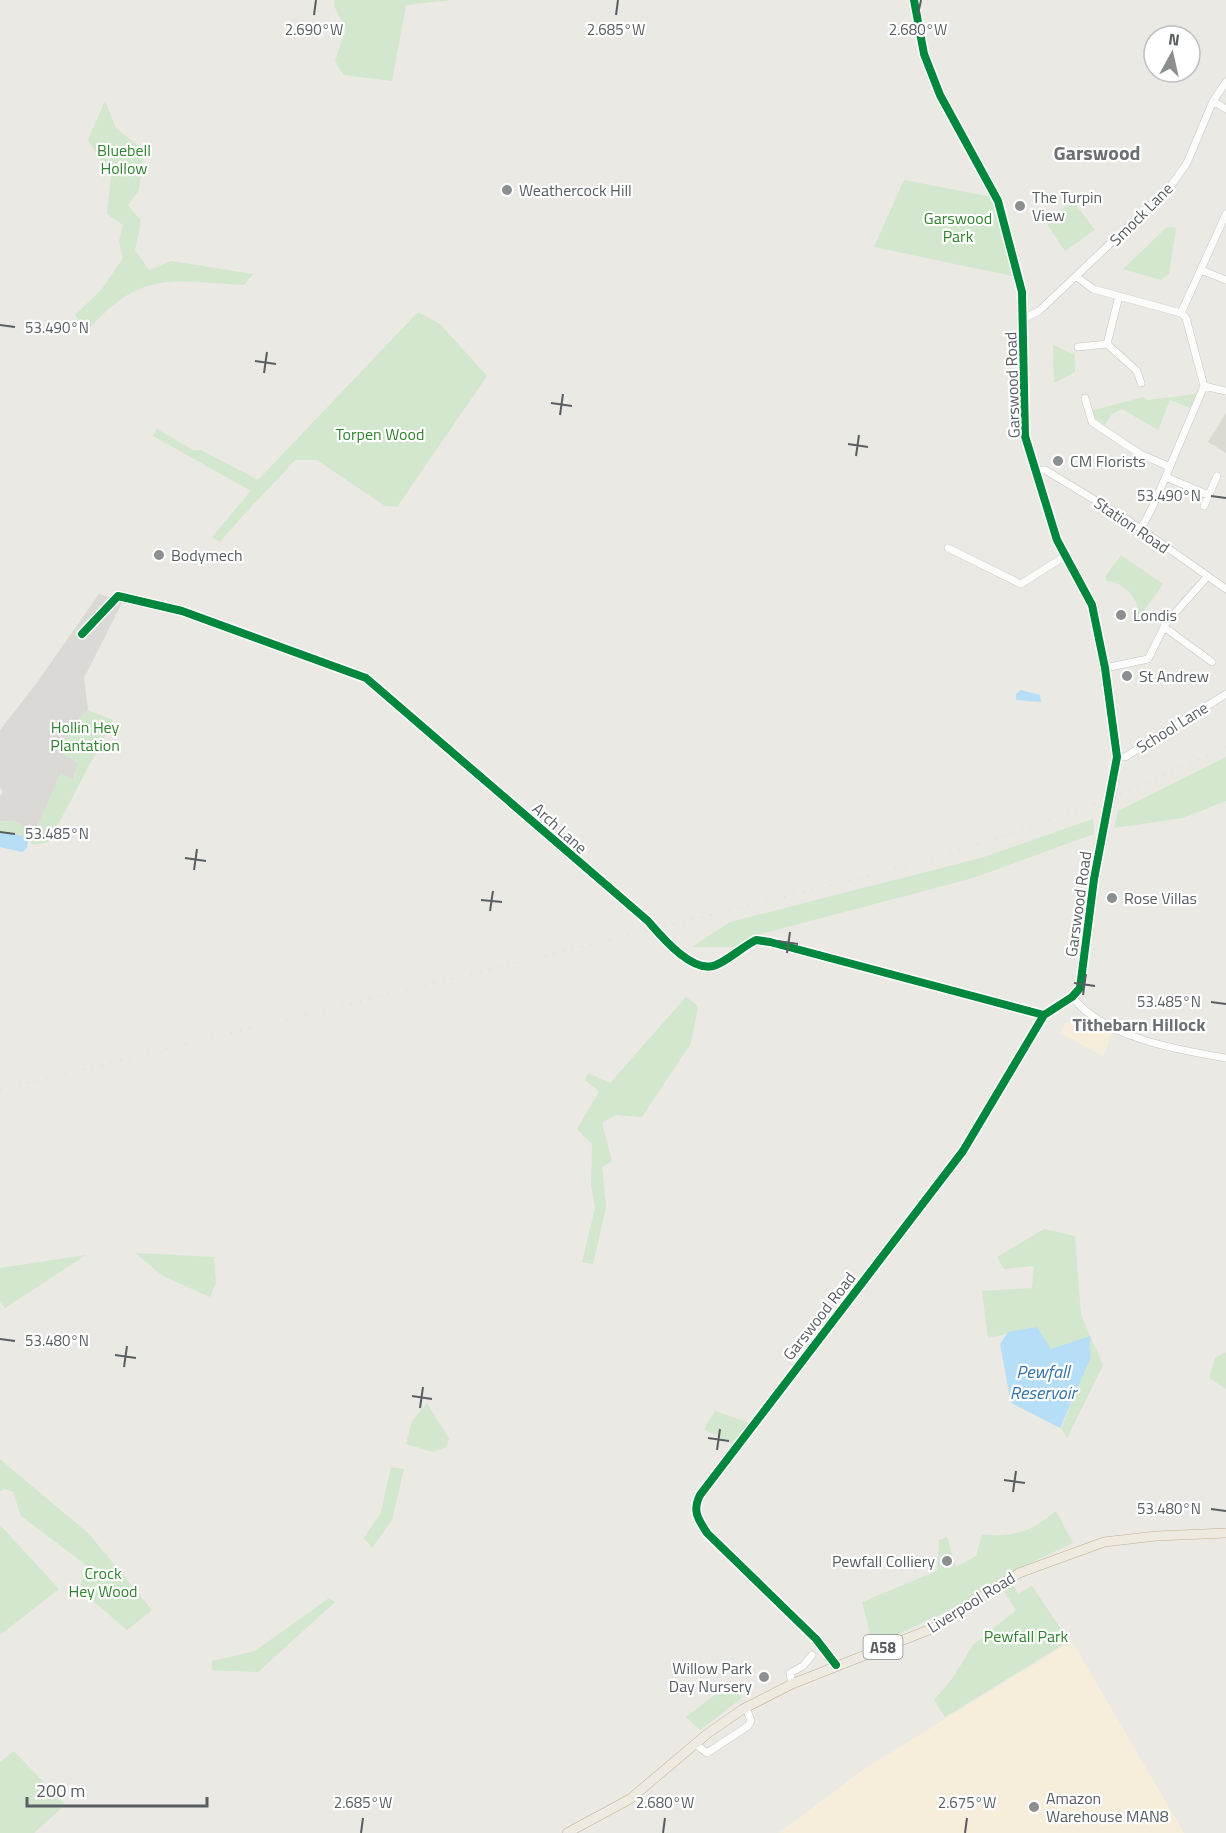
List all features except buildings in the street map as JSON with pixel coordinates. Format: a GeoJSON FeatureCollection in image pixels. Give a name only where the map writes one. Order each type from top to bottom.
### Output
{"type":"FeatureCollection","features":[{"type":"Feature","properties":{"kind":"highway","name":"Liverpool Road"},"geometry":{"type":"LineString","coordinates":[[567,1833],[630,1799],[695,1744],[746,1708],[792,1684],[836,1665],[931,1629],[1007,1579],[1084,1547],[1147,1537],[1226,1533]]}},
{"type":"Feature","properties":{"kind":"street","name":"Garswood Road"},"geometry":{"type":"LineString","coordinates":[[836,1665],[816,1639],[707,1533],[697,1519],[694,1507],[700,1495],[835,1315],[902,1234],[963,1151],[1044,1016],[1072,997],[1080,988],[1094,879],[1114,787],[1117,757],[1105,668],[1092,605],[1065,556],[1050,522],[1023,421],[1022,292],[998,201],[940,95],[924,54],[914,0]]}},
{"type":"Feature","properties":{"kind":"street","name":"Smock Lane"},"geometry":{"type":"LineString","coordinates":[[1023,319],[1039,311],[1170,188],[1187,163],[1213,101],[1226,82]]}},
{"type":"Feature","properties":{"kind":"street"},"geometry":{"type":"LineString","coordinates":[[1213,101],[1226,109]]}},
{"type":"Feature","properties":{"kind":"street"},"geometry":{"type":"LineString","coordinates":[[1182,313],[1226,213]]}},
{"type":"Feature","properties":{"kind":"street"},"geometry":{"type":"LineString","coordinates":[[1201,270],[1226,280]]}},
{"type":"Feature","properties":{"kind":"street"},"geometry":{"type":"LineString","coordinates":[[1077,277],[1093,289],[1182,313],[1186,318],[1204,386],[1170,468],[1141,529]]}},
{"type":"Feature","properties":{"kind":"street"},"geometry":{"type":"LineString","coordinates":[[1107,344],[1119,296]]}},
{"type":"Feature","properties":{"kind":"street"},"geometry":{"type":"LineString","coordinates":[[1078,346],[1107,344],[1137,371],[1141,382]]}},
{"type":"Feature","properties":{"kind":"street"},"geometry":{"type":"LineString","coordinates":[[1137,371],[1145,367]]}},
{"type":"Feature","properties":{"kind":"street"},"geometry":{"type":"LineString","coordinates":[[1204,386],[1226,392]]}},
{"type":"Feature","properties":{"kind":"street"},"geometry":{"type":"LineString","coordinates":[[1085,398],[1095,432]]}},
{"type":"Feature","properties":{"kind":"street"},"geometry":{"type":"LineString","coordinates":[[1092,422],[1140,454],[1170,468]]}},
{"type":"Feature","properties":{"kind":"street","name":"Station Road"},"geometry":{"type":"LineString","coordinates":[[1035,470],[1045,470],[1141,529],[1226,589]]}},
{"type":"Feature","properties":{"kind":"street"},"geometry":{"type":"LineString","coordinates":[[1204,506],[1217,476]]}},
{"type":"Feature","properties":{"kind":"street"},"geometry":{"type":"LineString","coordinates":[[1166,477],[1208,495]]}},
{"type":"Feature","properties":{"kind":"street"},"geometry":{"type":"LineString","coordinates":[[948,548],[1022,584],[1065,556]]}},
{"type":"Feature","properties":{"kind":"street"},"geometry":{"type":"LineString","coordinates":[[1105,668],[1148,659],[1164,627],[1207,577]]}},
{"type":"Feature","properties":{"kind":"street","name":"Arch Lane"},"geometry":{"type":"LineString","coordinates":[[82,634],[118,596],[182,611],[366,678],[648,921],[675,951],[701,965],[711,967],[756,940],[770,942],[1044,1016]]}},
{"type":"Feature","properties":{"kind":"street"},"geometry":{"type":"LineString","coordinates":[[1164,627],[1212,662]]}},
{"type":"Feature","properties":{"kind":"street"},"geometry":{"type":"LineString","coordinates":[[1198,662],[1203,655]]}},
{"type":"Feature","properties":{"kind":"street","name":"School Lane"},"geometry":{"type":"LineString","coordinates":[[1117,757],[1125,756],[1226,694]]}},
{"type":"Feature","properties":{"kind":"street"},"geometry":{"type":"LineString","coordinates":[[1072,997],[1094,1016],[1123,1032],[1174,1049],[1226,1058]]}},
{"type":"Feature","properties":{"kind":"street"},"geometry":{"type":"LineString","coordinates":[[792,1684],[790,1674],[808,1656]]}},
{"type":"Feature","properties":{"kind":"street"},"geometry":{"type":"LineString","coordinates":[[695,1744],[707,1753],[714,1750],[748,1726],[751,1721],[746,1708]]}},
{"type":"Feature","properties":{"kind":"shaded area"},"geometry":{"type":"Polygon","coordinates":[[[1226,413],[1226,453],[1208,442],[1226,413]]]}},
{"type":"Feature","properties":{"kind":"shaded area"},"geometry":{"type":"Polygon","coordinates":[[[99,594],[123,601],[84,678],[88,710],[71,727],[63,753],[78,763],[73,781],[61,773],[35,832],[16,822],[0,821],[0,796],[3,792],[0,787],[0,730],[36,684],[99,594]]]}},
{"type":"Feature","properties":{"kind":"shaded area"},"geometry":{"type":"Polygon","coordinates":[[[1079,1018],[1089,1019],[1112,1033],[1103,1056],[1060,1033],[1066,1023],[1079,1018]]]}},
{"type":"Feature","properties":{"kind":"shaded area"},"geometry":{"type":"Polygon","coordinates":[[[1072,1641],[1184,1833],[779,1833],[864,1769],[1072,1641]]]}},
{"type":"Feature","properties":{"kind":"green space"},"geometry":{"type":"Polygon","coordinates":[[[334,0],[452,0],[406,5],[392,81],[343,75],[335,60],[346,30],[334,6],[334,0]]]}},
{"type":"Feature","properties":{"kind":"green space","name":"Bluebell Hollow"},"geometry":{"type":"Polygon","coordinates":[[[105,101],[116,128],[144,151],[139,190],[128,205],[141,221],[135,250],[149,270],[171,261],[253,274],[244,285],[175,282],[141,289],[106,311],[87,331],[75,315],[102,289],[123,258],[119,241],[123,225],[107,214],[111,177],[88,140],[105,101]]]}},
{"type":"Feature","properties":{"kind":"green space","name":"Garswood Park"},"geometry":{"type":"Polygon","coordinates":[[[904,180],[992,197],[1017,277],[874,247],[904,180]]]}},
{"type":"Feature","properties":{"kind":"green space"},"geometry":{"type":"Polygon","coordinates":[[[1073,201],[1095,230],[1065,251],[1045,221],[1073,201]]]}},
{"type":"Feature","properties":{"kind":"green space"},"geometry":{"type":"Polygon","coordinates":[[[1167,227],[1176,228],[1169,274],[1161,280],[1123,269],[1167,227]]]}},
{"type":"Feature","properties":{"kind":"green space","name":"Torpen Wood"},"geometry":{"type":"Polygon","coordinates":[[[418,312],[440,324],[487,376],[397,507],[385,506],[317,460],[295,460],[220,542],[212,537],[251,491],[153,436],[157,429],[193,450],[201,450],[258,480],[418,312]]]}},
{"type":"Feature","properties":{"kind":"green space"},"geometry":{"type":"Polygon","coordinates":[[[1053,345],[1075,355],[1075,372],[1054,383],[1053,345]]]}},
{"type":"Feature","properties":{"kind":"green space"},"geometry":{"type":"Polygon","coordinates":[[[1196,394],[1193,409],[1170,400],[1158,430],[1122,409],[1112,414],[1105,425],[1095,418],[1091,411],[1143,397],[1148,400],[1196,394]]]}},
{"type":"Feature","properties":{"kind":"green space"},"geometry":{"type":"Polygon","coordinates":[[[1121,555],[1163,584],[1138,619],[1139,612],[1135,599],[1126,589],[1107,581],[1105,577],[1121,555]]]}},
{"type":"Feature","properties":{"kind":"green space","name":"Hollin Hey Plantation"},"geometry":{"type":"Polygon","coordinates":[[[88,710],[113,720],[49,842],[34,845],[22,836],[0,831],[0,821],[16,822],[35,832],[61,773],[74,780],[78,763],[63,753],[71,727],[88,710]]]}},
{"type":"Feature","properties":{"kind":"green space"},"geometry":{"type":"Polygon","coordinates":[[[1226,757],[1226,801],[1183,818],[1114,828],[1118,811],[1226,757]]]}},
{"type":"Feature","properties":{"kind":"green space"},"geometry":{"type":"Polygon","coordinates":[[[1093,819],[1094,834],[973,878],[757,935],[735,947],[692,947],[730,922],[981,858],[1093,819]]]}},
{"type":"Feature","properties":{"kind":"green space"},"geometry":{"type":"Polygon","coordinates":[[[686,997],[698,1006],[691,1043],[642,1117],[616,1115],[602,1123],[612,1161],[602,1167],[606,1207],[593,1264],[582,1262],[595,1208],[591,1185],[592,1144],[577,1129],[599,1092],[585,1080],[588,1073],[610,1083],[686,997]]]}},
{"type":"Feature","properties":{"kind":"green space"},"geometry":{"type":"Polygon","coordinates":[[[1044,1229],[1075,1236],[1081,1315],[1103,1365],[1067,1438],[1061,1428],[1090,1360],[1090,1337],[1051,1350],[1037,1327],[988,1338],[982,1291],[1032,1288],[1034,1266],[1004,1269],[997,1257],[1044,1229]]]}},
{"type":"Feature","properties":{"kind":"green space"},"geometry":{"type":"Polygon","coordinates":[[[135,1253],[214,1257],[216,1283],[210,1297],[163,1276],[135,1253]]]}},
{"type":"Feature","properties":{"kind":"green space"},"geometry":{"type":"Polygon","coordinates":[[[86,1255],[5,1308],[0,1302],[0,1268],[86,1255]]]}},
{"type":"Feature","properties":{"kind":"green space"},"geometry":{"type":"Polygon","coordinates":[[[1226,1352],[1226,1389],[1209,1378],[1215,1358],[1226,1352]]]}},
{"type":"Feature","properties":{"kind":"green space"},"geometry":{"type":"Polygon","coordinates":[[[427,1403],[449,1439],[446,1447],[433,1452],[406,1444],[412,1421],[427,1403]]]}},
{"type":"Feature","properties":{"kind":"green space"},"geometry":{"type":"Polygon","coordinates":[[[715,1411],[749,1423],[733,1445],[704,1429],[715,1411]]]}},
{"type":"Feature","properties":{"kind":"green space","name":"Crock Hey Wood"},"geometry":{"type":"Polygon","coordinates":[[[0,1459],[89,1534],[152,1610],[127,1630],[80,1590],[86,1565],[21,1516],[13,1492],[5,1489],[0,1491],[0,1459]]]}},
{"type":"Feature","properties":{"kind":"green space"},"geometry":{"type":"Polygon","coordinates":[[[391,1467],[404,1469],[392,1520],[372,1548],[364,1538],[381,1512],[391,1467]]]}},
{"type":"Feature","properties":{"kind":"green space"},"geometry":{"type":"Polygon","coordinates":[[[1056,1511],[1073,1543],[1003,1576],[965,1603],[873,1646],[862,1602],[937,1571],[939,1540],[947,1537],[956,1567],[976,1556],[982,1535],[1022,1532],[1056,1511]]]}},
{"type":"Feature","properties":{"kind":"green space","name":"Crock Hey Wood"},"geometry":{"type":"Polygon","coordinates":[[[0,1525],[59,1589],[0,1635],[0,1525]]]}},
{"type":"Feature","properties":{"kind":"green space","name":"Pewfall Park"},"geometry":{"type":"Polygon","coordinates":[[[1012,1583],[1018,1594],[1032,1586],[1069,1641],[945,1717],[934,1700],[952,1679],[973,1645],[1016,1610],[1002,1588],[1012,1583]]]}},
{"type":"Feature","properties":{"kind":"green space"},"geometry":{"type":"Polygon","coordinates":[[[329,1598],[335,1602],[258,1672],[212,1670],[212,1661],[255,1651],[329,1598]]]}},
{"type":"Feature","properties":{"kind":"green space"},"geometry":{"type":"Polygon","coordinates":[[[729,1684],[742,1698],[700,1730],[686,1717],[729,1684]]]}},
{"type":"Feature","properties":{"kind":"green space"},"geometry":{"type":"Polygon","coordinates":[[[14,1751],[65,1805],[34,1833],[0,1833],[0,1762],[14,1751]]]}},
{"type":"Feature","properties":{"kind":"water"},"geometry":{"type":"Polygon","coordinates":[[[1021,690],[1040,695],[1041,702],[1016,700],[1016,694],[1021,690]]]}},
{"type":"Feature","properties":{"kind":"water"},"geometry":{"type":"Polygon","coordinates":[[[0,831],[22,836],[28,841],[27,848],[22,852],[0,847],[0,831]]]}},
{"type":"Feature","properties":{"kind":"water","name":"Pewfall Reservoir"},"geometry":{"type":"Polygon","coordinates":[[[1037,1327],[1051,1349],[1090,1336],[1090,1360],[1060,1428],[1011,1403],[1000,1344],[1008,1332],[1037,1327]]]}},
{"type":"Feature","properties":{"kind":"railway"},"geometry":{"type":"LineString","coordinates":[[0,1090],[885,872],[973,846],[1101,802],[1226,746]]}},
{"type":"Feature","properties":{"kind":"cycle path"},"geometry":{"type":"LineString","coordinates":[[836,1665],[816,1639],[707,1533],[697,1515],[696,1506],[700,1495],[963,1151],[1044,1015],[1072,997],[1080,988],[1094,879],[1117,757],[1105,668],[1092,605],[1057,540],[1025,436],[1022,292],[998,201],[940,95],[924,54],[914,0]]}},
{"type":"Feature","properties":{"kind":"cycle path"},"geometry":{"type":"LineString","coordinates":[[82,634],[118,596],[182,611],[366,678],[648,921],[678,952],[698,964],[707,967],[716,965],[756,940],[770,942],[1044,1015]]}},
{"type":"Feature","properties":{"kind":"place","name":"Weathercock Hill"},"geometry":{"type":"Point","coordinates":[507,190]}},
{"type":"Feature","properties":{"kind":"place","name":"The Turpin View"},"geometry":{"type":"Point","coordinates":[1020,206]}},
{"type":"Feature","properties":{"kind":"place","name":"CM Florists"},"geometry":{"type":"Point","coordinates":[1058,461]}},
{"type":"Feature","properties":{"kind":"place","name":"Bodymech"},"geometry":{"type":"Point","coordinates":[159,555]}},
{"type":"Feature","properties":{"kind":"place","name":"Londis"},"geometry":{"type":"Point","coordinates":[1121,615]}},
{"type":"Feature","properties":{"kind":"place","name":"St Andrew"},"geometry":{"type":"Point","coordinates":[1127,676]}},
{"type":"Feature","properties":{"kind":"place","name":"Rose Villas"},"geometry":{"type":"Point","coordinates":[1112,898]}},
{"type":"Feature","properties":{"kind":"place","name":"Pewfall Colliery"},"geometry":{"type":"Point","coordinates":[947,1561]}},
{"type":"Feature","properties":{"kind":"place","name":"Willow Park Day Nursery"},"geometry":{"type":"Point","coordinates":[764,1677]}},
{"type":"Feature","properties":{"kind":"place","name":"Amazon Warehouse MAN8"},"geometry":{"type":"Point","coordinates":[1034,1807]}},
{"type":"Feature","properties":{"kind":"district","name":"Garswood"},"geometry":{"type":"Point","coordinates":[1097,152]}},
{"type":"Feature","properties":{"kind":"district","name":"Tithebarn Hillock"},"geometry":{"type":"Point","coordinates":[1139,1024]}}]}
